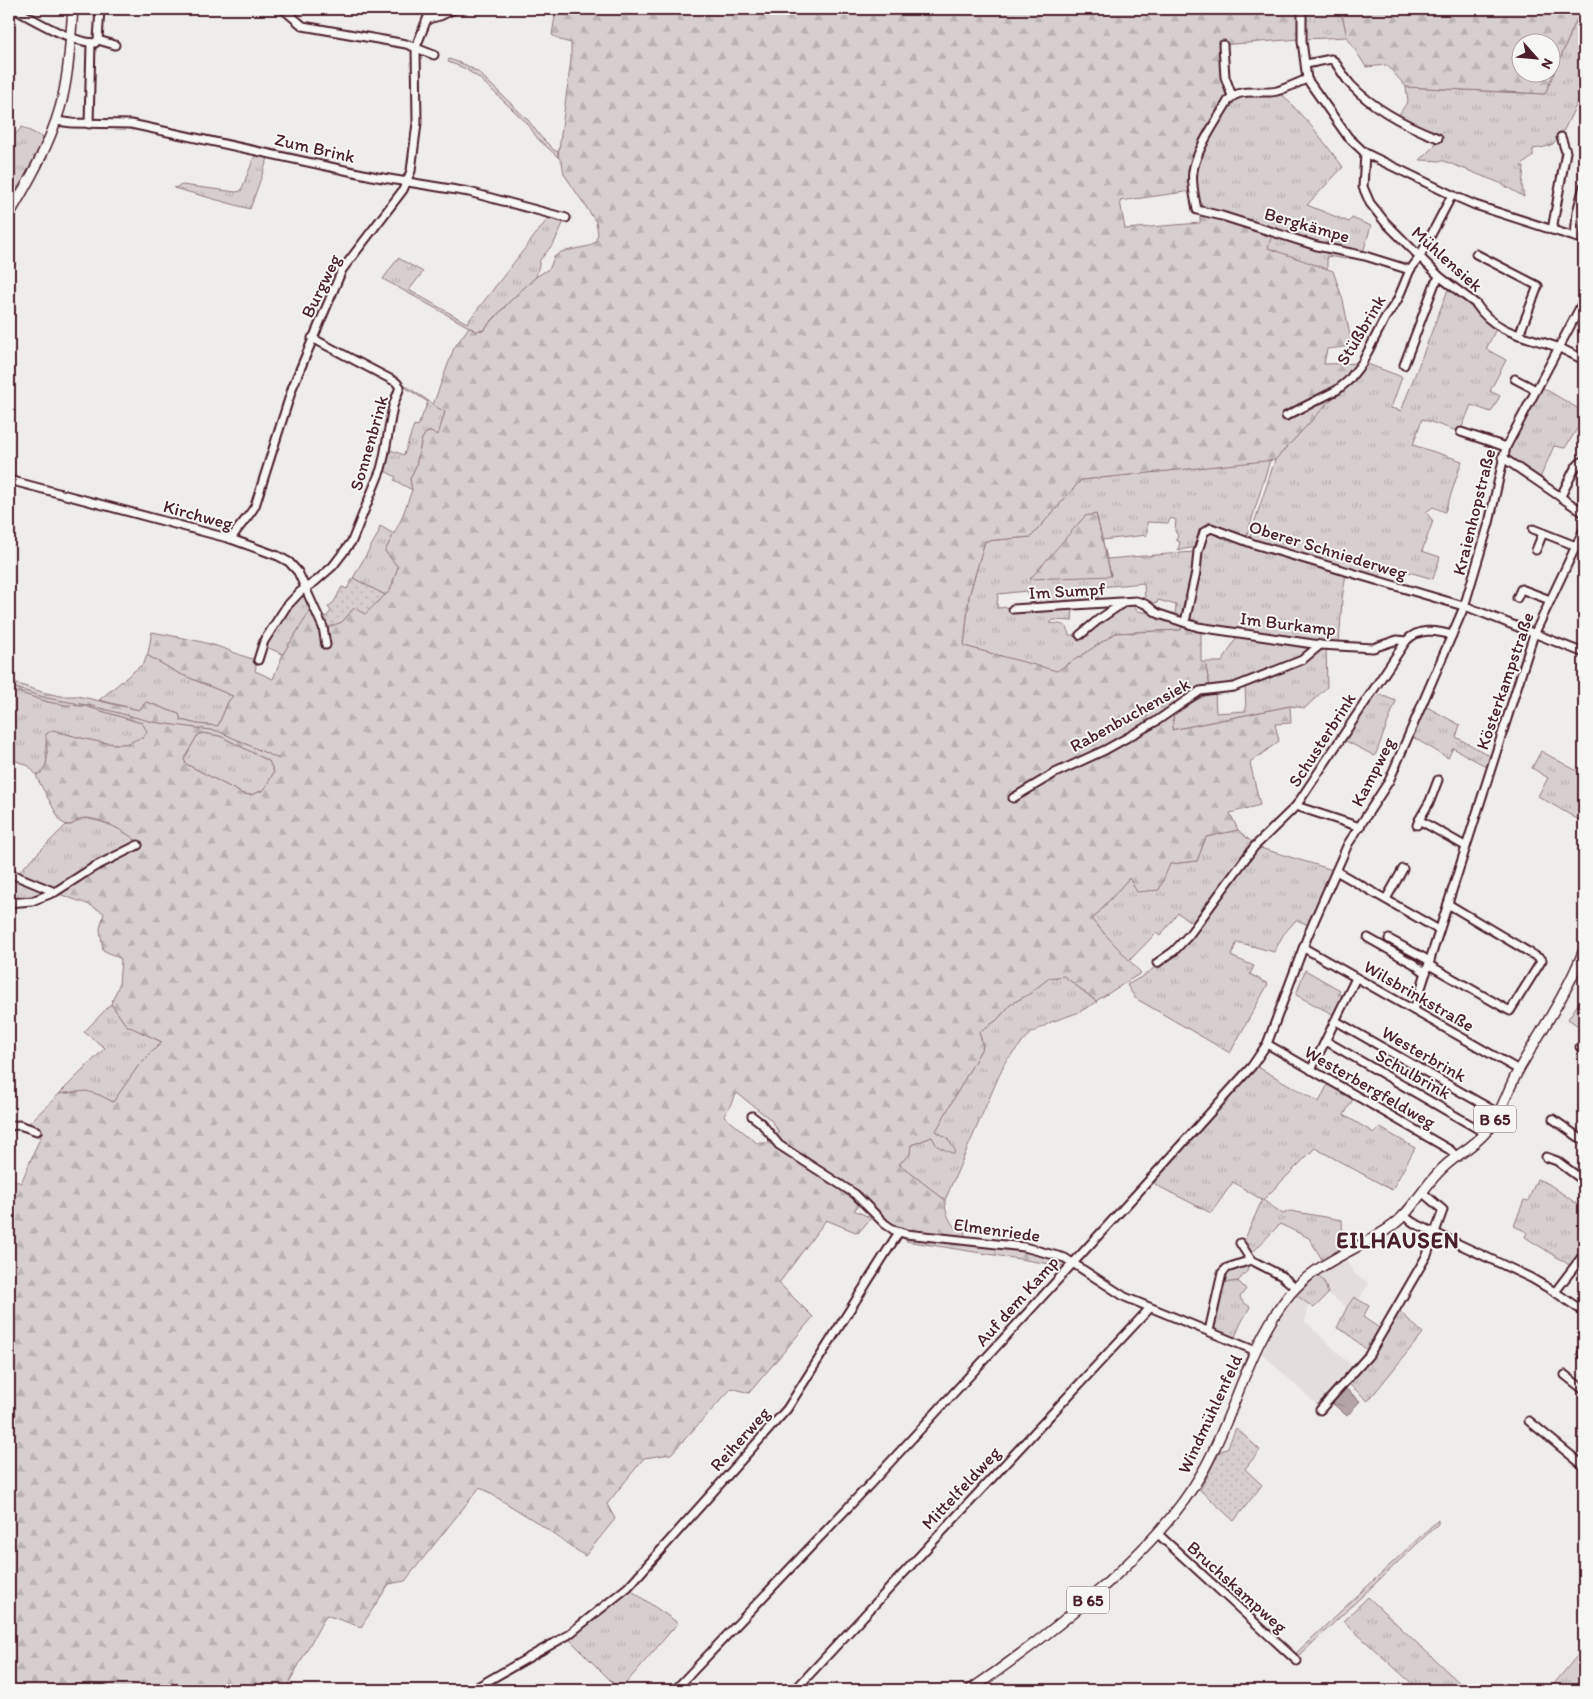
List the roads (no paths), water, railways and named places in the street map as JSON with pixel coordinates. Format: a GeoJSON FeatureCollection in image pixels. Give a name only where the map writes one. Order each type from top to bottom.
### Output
{"type":"FeatureCollection","features":[{"type":"Feature","properties":{"kind":"main road"},"geometry":{"type":"LineString","coordinates":[[9,215],[41,156],[56,121],[67,76],[73,9]]}},
{"type":"Feature","properties":{"kind":"main road","name":"B 65"},"geometry":{"type":"LineString","coordinates":[[1256,1351],[1279,1309],[1296,1288],[1324,1264],[1392,1226],[1404,1216],[1437,1174],[1485,1133],[1498,1114],[1519,1070],[1561,999],[1584,950]]}},
{"type":"Feature","properties":{"kind":"main road","name":"Windmühlenfeld"},"geometry":{"type":"LineString","coordinates":[[970,1690],[1013,1660],[1076,1611],[1124,1568],[1158,1534],[1183,1502],[1206,1465],[1256,1351]]}},
{"type":"Feature","properties":{"kind":"street"},"geometry":{"type":"LineString","coordinates":[[14,9],[26,12],[47,27],[71,37],[114,44]]}},
{"type":"Feature","properties":{"kind":"street"},"geometry":{"type":"LineString","coordinates":[[89,124],[95,41],[100,9]]}},
{"type":"Feature","properties":{"kind":"street"},"geometry":{"type":"LineString","coordinates":[[283,9],[303,26],[416,48],[434,56]]}},
{"type":"Feature","properties":{"kind":"street","name":"Burgweg"},"geometry":{"type":"LineString","coordinates":[[232,539],[248,518],[254,506],[292,386],[347,262],[403,190],[407,182],[411,170],[417,123],[416,48],[431,9]]}},
{"type":"Feature","properties":{"kind":"street"},"geometry":{"type":"LineString","coordinates":[[428,19],[440,16],[454,9]]}},
{"type":"Feature","properties":{"kind":"street"},"geometry":{"type":"LineString","coordinates":[[1302,9],[1302,41],[1307,79],[1348,137],[1365,153],[1452,195],[1584,240]]}},
{"type":"Feature","properties":{"kind":"street"},"geometry":{"type":"LineString","coordinates":[[1223,46],[1225,77],[1232,96],[1243,92],[1279,90],[1307,79]]}},
{"type":"Feature","properties":{"kind":"street"},"geometry":{"type":"LineString","coordinates":[[1306,64],[1331,59],[1352,86],[1367,99],[1411,127],[1438,138]]}},
{"type":"Feature","properties":{"kind":"street","name":"Bergkämpe"},"geometry":{"type":"LineString","coordinates":[[1232,96],[1197,157],[1193,171],[1193,186],[1197,210],[1317,246],[1365,256],[1410,270]]}},
{"type":"Feature","properties":{"kind":"street","name":"Zum Brink"},"geometry":{"type":"LineString","coordinates":[[56,121],[89,124],[131,124],[369,176],[470,192],[566,218]]}},
{"type":"Feature","properties":{"kind":"street"},"geometry":{"type":"LineString","coordinates":[[1552,230],[1566,152],[1562,137]]}},
{"type":"Feature","properties":{"kind":"street","name":"Mühlensiek"},"geometry":{"type":"LineString","coordinates":[[1365,153],[1365,195],[1384,222],[1440,277],[1476,304],[1486,316],[1508,331],[1559,348],[1584,360]]}},
{"type":"Feature","properties":{"kind":"street"},"geometry":{"type":"LineString","coordinates":[[1575,237],[1577,212],[1584,186]]}},
{"type":"Feature","properties":{"kind":"street","name":"Stüßbrink"},"geometry":{"type":"LineString","coordinates":[[1286,416],[1331,394],[1348,381],[1362,363],[1385,318],[1397,301],[1410,270],[1420,258],[1452,195]]}},
{"type":"Feature","properties":{"kind":"street"},"geometry":{"type":"LineString","coordinates":[[1476,254],[1538,286],[1519,335]]}},
{"type":"Feature","properties":{"kind":"street"},"geometry":{"type":"LineString","coordinates":[[1404,365],[1435,283],[1440,277]]}},
{"type":"Feature","properties":{"kind":"street","name":"Kraienhopstraße"},"geometry":{"type":"LineString","coordinates":[[1464,607],[1489,522],[1502,457],[1584,300]]}},
{"type":"Feature","properties":{"kind":"street","name":"Sonnenbrink"},"geometry":{"type":"LineString","coordinates":[[258,660],[264,640],[286,607],[300,592],[333,566],[352,541],[381,469],[393,406],[400,387],[396,382],[312,338]]}},
{"type":"Feature","properties":{"kind":"street"},"geometry":{"type":"LineString","coordinates":[[1515,379],[1536,390]]}},
{"type":"Feature","properties":{"kind":"street"},"geometry":{"type":"LineString","coordinates":[[1461,432],[1506,447]]}},
{"type":"Feature","properties":{"kind":"street"},"geometry":{"type":"LineString","coordinates":[[1502,457],[1584,513]]}},
{"type":"Feature","properties":{"kind":"street"},"geometry":{"type":"LineString","coordinates":[[1561,496],[1575,468],[1581,462],[1584,464]]}},
{"type":"Feature","properties":{"kind":"street","name":"Kirchweg"},"geometry":{"type":"LineString","coordinates":[[9,480],[232,539],[278,556],[289,562],[298,572],[323,627],[326,645]]}},
{"type":"Feature","properties":{"kind":"street","name":"Oberer Schniederweg"},"geometry":{"type":"LineString","coordinates":[[1185,622],[1196,572],[1198,551],[1204,532],[1208,528],[1215,528],[1254,544],[1464,607]]}},
{"type":"Feature","properties":{"kind":"street"},"geometry":{"type":"LineString","coordinates":[[1533,529],[1576,546]]}},
{"type":"Feature","properties":{"kind":"street","name":"Kösterkampstraße"},"geometry":{"type":"LineString","coordinates":[[1414,1010],[1534,633],[1584,529]]}},
{"type":"Feature","properties":{"kind":"street"},"geometry":{"type":"LineString","coordinates":[[1536,550],[1543,533]]}},
{"type":"Feature","properties":{"kind":"street"},"geometry":{"type":"LineString","coordinates":[[1517,598],[1521,589],[1550,600]]}},
{"type":"Feature","properties":{"kind":"street","name":"Im Burkamp"},"geometry":{"type":"LineString","coordinates":[[1123,603],[1136,601],[1145,603],[1159,614],[1198,627],[1320,645],[1373,648],[1397,640],[1406,641],[1422,631],[1444,632],[1452,635]]}},
{"type":"Feature","properties":{"kind":"street"},"geometry":{"type":"LineString","coordinates":[[1080,634],[1123,603]]}},
{"type":"Feature","properties":{"kind":"street","name":"Im Sumpf"},"geometry":{"type":"LineString","coordinates":[[1013,609],[1123,603]]}},
{"type":"Feature","properties":{"kind":"street"},"geometry":{"type":"LineString","coordinates":[[1464,607],[1584,654]]}},
{"type":"Feature","properties":{"kind":"street","name":"Kampweg"},"geometry":{"type":"LineString","coordinates":[[1304,948],[1348,844],[1389,781],[1464,607]]}},
{"type":"Feature","properties":{"kind":"street","name":"Schusterbrink"},"geometry":{"type":"LineString","coordinates":[[1157,963],[1174,951],[1189,936],[1254,847],[1296,806],[1406,641]]}},
{"type":"Feature","properties":{"kind":"street","name":"Rabenbuchensiek"},"geometry":{"type":"LineString","coordinates":[[1013,798],[1055,773],[1105,750],[1155,722],[1200,692],[1234,687],[1302,660],[1320,645]]}},
{"type":"Feature","properties":{"kind":"street"},"geometry":{"type":"LineString","coordinates":[[1438,780],[1430,801],[1418,823],[1465,846]]}},
{"type":"Feature","properties":{"kind":"street"},"geometry":{"type":"LineString","coordinates":[[1296,806],[1360,827]]}},
{"type":"Feature","properties":{"kind":"street"},"geometry":{"type":"LineString","coordinates":[[9,903],[32,901],[55,892],[94,867],[138,845]]}},
{"type":"Feature","properties":{"kind":"street"},"geometry":{"type":"LineString","coordinates":[[1386,899],[1403,869]]}},
{"type":"Feature","properties":{"kind":"street"},"geometry":{"type":"LineString","coordinates":[[1336,871],[1439,930]]}},
{"type":"Feature","properties":{"kind":"street"},"geometry":{"type":"LineString","coordinates":[[9,873],[55,892]]}},
{"type":"Feature","properties":{"kind":"street"},"geometry":{"type":"LineString","coordinates":[[1389,939],[1510,1011],[1542,960],[1448,904]]}},
{"type":"Feature","properties":{"kind":"street"},"geometry":{"type":"LineString","coordinates":[[1368,938],[1414,964],[1426,973]]}},
{"type":"Feature","properties":{"kind":"street","name":"Wilsbrinkstraße"},"geometry":{"type":"LineString","coordinates":[[1304,948],[1519,1070]]}},
{"type":"Feature","properties":{"kind":"street","name":"Auf dem Kamp"},"geometry":{"type":"LineString","coordinates":[[677,1690],[872,1482],[1252,1066],[1266,1044],[1304,948]]}},
{"type":"Feature","properties":{"kind":"street"},"geometry":{"type":"LineString","coordinates":[[1311,1070],[1356,978]]}},
{"type":"Feature","properties":{"kind":"street","name":"Westerbrink"},"geometry":{"type":"LineString","coordinates":[[1336,1021],[1498,1114]]}},
{"type":"Feature","properties":{"kind":"street","name":"Schulbrink"},"geometry":{"type":"LineString","coordinates":[[1326,1041],[1485,1133]]}},
{"type":"Feature","properties":{"kind":"street","name":"Westerbergfeldweg"},"geometry":{"type":"LineString","coordinates":[[1266,1044],[1450,1150],[1457,1156]]}},
{"type":"Feature","properties":{"kind":"street","name":"Elmenriede"},"geometry":{"type":"LineString","coordinates":[[752,1116],[761,1123],[779,1145],[855,1194],[885,1224],[899,1232],[1024,1247],[1065,1258],[1125,1297],[1256,1351]]}},
{"type":"Feature","properties":{"kind":"street"},"geometry":{"type":"LineString","coordinates":[[1553,1119],[1584,1141]]}},
{"type":"Feature","properties":{"kind":"street"},"geometry":{"type":"LineString","coordinates":[[9,1126],[19,1125],[37,1132]]}},
{"type":"Feature","properties":{"kind":"street"},"geometry":{"type":"LineString","coordinates":[[1546,1157],[1556,1161],[1584,1180]]}},
{"type":"Feature","properties":{"kind":"street"},"geometry":{"type":"LineString","coordinates":[[1320,1410],[1369,1355],[1419,1270],[1436,1233],[1443,1210],[1423,1193]]}},
{"type":"Feature","properties":{"kind":"street"},"geometry":{"type":"LineString","coordinates":[[1404,1216],[1414,1224],[1508,1266],[1555,1292],[1584,1312]]}},
{"type":"Feature","properties":{"kind":"street","name":"Reiherweg"},"geometry":{"type":"LineString","coordinates":[[472,1690],[568,1635],[628,1587],[787,1409],[899,1232]]}},
{"type":"Feature","properties":{"kind":"street"},"geometry":{"type":"LineString","coordinates":[[1240,1243],[1251,1260],[1282,1276],[1296,1288]]}},
{"type":"Feature","properties":{"kind":"street"},"geometry":{"type":"LineString","coordinates":[[1555,1292],[1584,1254]]}},
{"type":"Feature","properties":{"kind":"street"},"geometry":{"type":"LineString","coordinates":[[1209,1331],[1222,1273],[1227,1268],[1251,1260]]}},
{"type":"Feature","properties":{"kind":"street","name":"Mittelfeldweg"},"geometry":{"type":"LineString","coordinates":[[795,1690],[1150,1308]]}},
{"type":"Feature","properties":{"kind":"street"},"geometry":{"type":"LineString","coordinates":[[1565,1375],[1584,1390]]}},
{"type":"Feature","properties":{"kind":"street"},"geometry":{"type":"LineString","coordinates":[[1529,1421],[1584,1466]]}},
{"type":"Feature","properties":{"kind":"street","name":"Bruchskampweg"},"geometry":{"type":"LineString","coordinates":[[1158,1534],[1297,1661]]}},
{"type":"Feature","properties":{"kind":"water"},"geometry":{"type":"Polygon","coordinates":[[[1345,1388],[1360,1401],[1347,1416],[1332,1403],[1345,1388]]]}},
{"type":"Feature","properties":{"kind":"waterway"},"geometry":{"type":"LineString","coordinates":[[9,686],[46,698],[92,706],[153,722],[218,731],[279,759]]}},
{"type":"Feature","properties":{"kind":"district","name":"EILHAUSEN"},"geometry":{"type":"Point","coordinates":[1398,1240]}}]}
